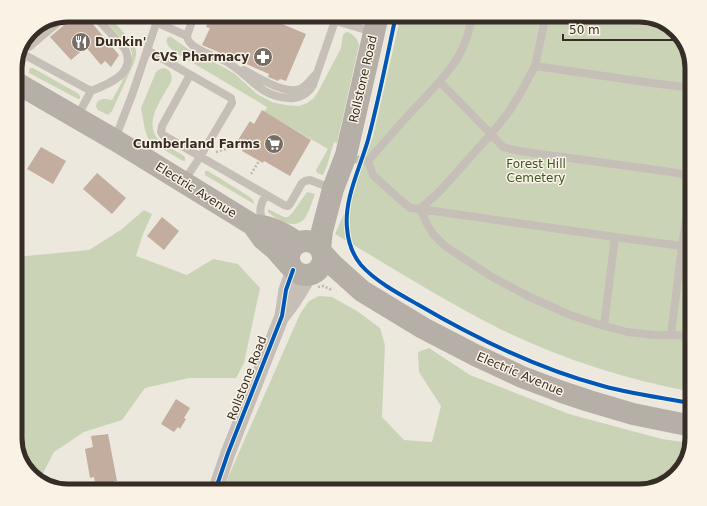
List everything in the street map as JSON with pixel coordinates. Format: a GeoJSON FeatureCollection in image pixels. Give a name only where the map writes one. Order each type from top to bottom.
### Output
{"type":"FeatureCollection","features":[{"type":"Feature","properties":{"kind":"main road","name":"Rollstone Road"},"geometry":{"type":"LineString","coordinates":[[311,246],[322,231],[345,158],[376,24]]}},
{"type":"Feature","properties":{"kind":"main road","name":"Electric Avenue"},"geometry":{"type":"LineString","coordinates":[[22,86],[260,226],[285,234],[311,246],[362,291],[436,335],[475,356],[522,377],[562,392],[603,405],[685,424]]}},
{"type":"Feature","properties":{"kind":"main road","name":"Electric Avenue"},"geometry":{"type":"LineString","coordinates":[[260,226],[263,239],[302,271],[339,286],[362,291]]}},
{"type":"Feature","properties":{"kind":"main road"},"geometry":{"type":"LineString","coordinates":[[294,246],[311,246],[323,259],[322,265],[319,270],[302,271],[288,260],[290,250],[294,246]]}},
{"type":"Feature","properties":{"kind":"street","name":"Rollstone Road"},"geometry":{"type":"LineString","coordinates":[[217,484],[228,453],[282,316],[286,290],[302,271]]}},
{"type":"Feature","properties":{"kind":"lane"},"geometry":{"type":"LineString","coordinates":[[77,117],[91,91],[113,82],[127,67],[128,54],[100,22]]}},
{"type":"Feature","properties":{"kind":"lane"},"geometry":{"type":"LineString","coordinates":[[115,140],[157,22]]}},
{"type":"Feature","properties":{"kind":"lane"},"geometry":{"type":"LineString","coordinates":[[163,22],[186,36],[189,43],[193,46],[229,63],[265,92],[279,97],[294,99],[304,95],[314,85],[334,22]]}},
{"type":"Feature","properties":{"kind":"lane"},"geometry":{"type":"LineString","coordinates":[[186,36],[191,22]]}},
{"type":"Feature","properties":{"kind":"lane"},"geometry":{"type":"LineString","coordinates":[[345,22],[350,25],[376,24]]}},
{"type":"Feature","properties":{"kind":"lane"},"geometry":{"type":"LineString","coordinates":[[368,161],[440,82],[453,65],[462,49],[471,22]]}},
{"type":"Feature","properties":{"kind":"lane"},"geometry":{"type":"LineString","coordinates":[[420,209],[440,191],[508,113],[535,66],[544,22]]}},
{"type":"Feature","properties":{"kind":"lane"},"geometry":{"type":"LineString","coordinates":[[27,51],[57,24]]}},
{"type":"Feature","properties":{"kind":"lane"},"geometry":{"type":"LineString","coordinates":[[24,57],[32,41]]}},
{"type":"Feature","properties":{"kind":"lane"},"geometry":{"type":"LineString","coordinates":[[147,50],[231,98],[232,100],[232,103],[184,182]]}},
{"type":"Feature","properties":{"kind":"lane"},"geometry":{"type":"LineString","coordinates":[[27,51],[91,91]]}},
{"type":"Feature","properties":{"kind":"lane"},"geometry":{"type":"LineString","coordinates":[[535,66],[685,87]]}},
{"type":"Feature","properties":{"kind":"lane"},"geometry":{"type":"LineString","coordinates":[[190,75],[162,126],[161,132],[163,135],[286,206],[290,204],[302,183],[305,181],[310,180],[334,189]]}},
{"type":"Feature","properties":{"kind":"lane"},"geometry":{"type":"LineString","coordinates":[[440,82],[503,147],[519,152],[671,172],[685,176]]}},
{"type":"Feature","properties":{"kind":"lane"},"geometry":{"type":"LineString","coordinates":[[345,158],[368,161]]}},
{"type":"Feature","properties":{"kind":"lane"},"geometry":{"type":"LineString","coordinates":[[368,161],[373,175],[410,208],[685,246]]}},
{"type":"Feature","properties":{"kind":"lane"},"geometry":{"type":"LineString","coordinates":[[260,226],[263,223],[260,215],[261,204],[266,195]]}},
{"type":"Feature","properties":{"kind":"lane"},"geometry":{"type":"LineString","coordinates":[[420,209],[433,234],[444,246],[492,277],[530,298],[570,315],[627,332],[654,335],[685,336]]}},
{"type":"Feature","properties":{"kind":"lane"},"geometry":{"type":"LineString","coordinates":[[671,335],[685,226]]}},
{"type":"Feature","properties":{"kind":"lane"},"geometry":{"type":"LineString","coordinates":[[604,326],[615,237]]}},
{"type":"Feature","properties":{"kind":"path"},"geometry":{"type":"LineString","coordinates":[[200,157],[237,146]]}},
{"type":"Feature","properties":{"kind":"path"},"geometry":{"type":"LineString","coordinates":[[246,183],[259,161]]}},
{"type":"Feature","properties":{"kind":"green space"},"geometry":{"type":"Polygon","coordinates":[[[106,22],[114,22],[132,42],[136,50],[134,63],[112,111],[108,115],[98,110],[96,104],[101,99],[112,100],[121,84],[132,56],[130,48],[106,22]]]}},
{"type":"Feature","properties":{"kind":"green space","name":"Forest Hill Cemetery"},"geometry":{"type":"Polygon","coordinates":[[[399,22],[645,22],[654,24],[667,32],[674,38],[683,53],[685,68],[685,391],[616,374],[567,358],[519,338],[455,305],[335,234],[373,136],[399,22]]]}},
{"type":"Feature","properties":{"kind":"green space"},"geometry":{"type":"Polygon","coordinates":[[[346,32],[354,36],[359,45],[337,143],[334,142],[323,175],[317,173],[316,170],[328,149],[264,112],[267,107],[178,54],[166,41],[170,36],[188,49],[235,74],[257,94],[272,102],[299,106],[314,98],[341,48],[343,35],[346,32]]]}},
{"type":"Feature","properties":{"kind":"green space"},"geometry":{"type":"Polygon","coordinates":[[[31,68],[79,94],[80,99],[29,73],[29,69],[31,68]]]}},
{"type":"Feature","properties":{"kind":"green space"},"geometry":{"type":"Polygon","coordinates":[[[164,68],[172,75],[172,80],[159,102],[153,117],[154,132],[158,139],[184,156],[185,161],[149,141],[145,130],[141,108],[156,72],[164,68]]]}},
{"type":"Feature","properties":{"kind":"green space"},"geometry":{"type":"Polygon","coordinates":[[[205,171],[208,171],[250,197],[254,204],[205,175],[205,171]]]}},
{"type":"Feature","properties":{"kind":"green space"},"geometry":{"type":"Polygon","coordinates":[[[307,192],[315,194],[305,218],[301,222],[296,224],[286,223],[268,212],[268,209],[284,217],[288,217],[307,192]]]}},
{"type":"Feature","properties":{"kind":"green space"},"geometry":{"type":"Polygon","coordinates":[[[144,210],[152,214],[143,234],[136,256],[187,275],[213,259],[238,264],[260,288],[244,363],[236,378],[189,378],[145,388],[122,420],[84,432],[54,452],[42,475],[33,468],[28,461],[24,453],[22,441],[22,256],[89,250],[122,229],[144,210]]]}},
{"type":"Feature","properties":{"kind":"green space"},"geometry":{"type":"Polygon","coordinates":[[[319,296],[332,297],[357,311],[380,328],[385,345],[382,417],[404,440],[432,442],[441,406],[419,372],[418,352],[429,348],[470,375],[569,414],[662,439],[685,442],[683,453],[675,466],[667,474],[659,479],[645,484],[225,484],[300,314],[309,301],[319,296]]]}},
{"type":"Feature","properties":{"kind":"building","name":"Dunkin'"},"geometry":{"type":"Polygon","coordinates":[[[67,22],[91,22],[119,55],[111,67],[105,61],[101,65],[86,47],[71,60],[50,37],[67,22]]]}},
{"type":"Feature","properties":{"kind":"building","name":"CVS Pharmacy"},"geometry":{"type":"Polygon","coordinates":[[[208,22],[278,22],[306,34],[286,81],[280,79],[278,81],[268,77],[269,74],[202,45],[210,28],[206,27],[208,22]]]}},
{"type":"Feature","properties":{"kind":"building","name":"Cumberland Farms"},"geometry":{"type":"Polygon","coordinates":[[[262,110],[311,140],[290,176],[264,161],[263,163],[242,151],[243,148],[238,145],[241,142],[238,140],[250,121],[254,124],[262,110]]]}},
{"type":"Feature","properties":{"kind":"building"},"geometry":{"type":"Polygon","coordinates":[[[41,147],[66,161],[53,184],[27,169],[41,147]]]}},
{"type":"Feature","properties":{"kind":"building"},"geometry":{"type":"Polygon","coordinates":[[[97,173],[126,198],[112,214],[83,189],[97,173]]]}},
{"type":"Feature","properties":{"kind":"building"},"geometry":{"type":"Polygon","coordinates":[[[162,217],[179,231],[164,250],[147,236],[162,217]]]}},
{"type":"Feature","properties":{"kind":"building"},"geometry":{"type":"Polygon","coordinates":[[[176,399],[190,408],[180,429],[178,427],[174,432],[161,424],[176,399]]]}},
{"type":"Feature","properties":{"kind":"building"},"geometry":{"type":"Polygon","coordinates":[[[108,434],[117,481],[114,481],[114,484],[95,484],[94,477],[90,478],[85,449],[93,447],[91,436],[108,434]]]}},
{"type":"Feature","properties":{"kind":"cycle path"},"geometry":{"type":"LineString","coordinates":[[395,22],[372,125],[365,151],[353,184],[348,206],[348,238],[353,252],[361,265],[380,282],[403,296],[461,329],[531,362],[579,379],[614,389],[685,402]]}},
{"type":"Feature","properties":{"kind":"cycle path"},"geometry":{"type":"LineString","coordinates":[[217,484],[228,453],[282,316],[286,290],[293,270]]}},
{"type":"Feature","properties":{"kind":"place","name":"Dunkin'"},"geometry":{"type":"Point","coordinates":[81,42]}},
{"type":"Feature","properties":{"kind":"place","name":"CVS Pharmacy"},"geometry":{"type":"Point","coordinates":[263,57]}},
{"type":"Feature","properties":{"kind":"place","name":"Cumberland Farms"},"geometry":{"type":"Point","coordinates":[274,144]}}]}
